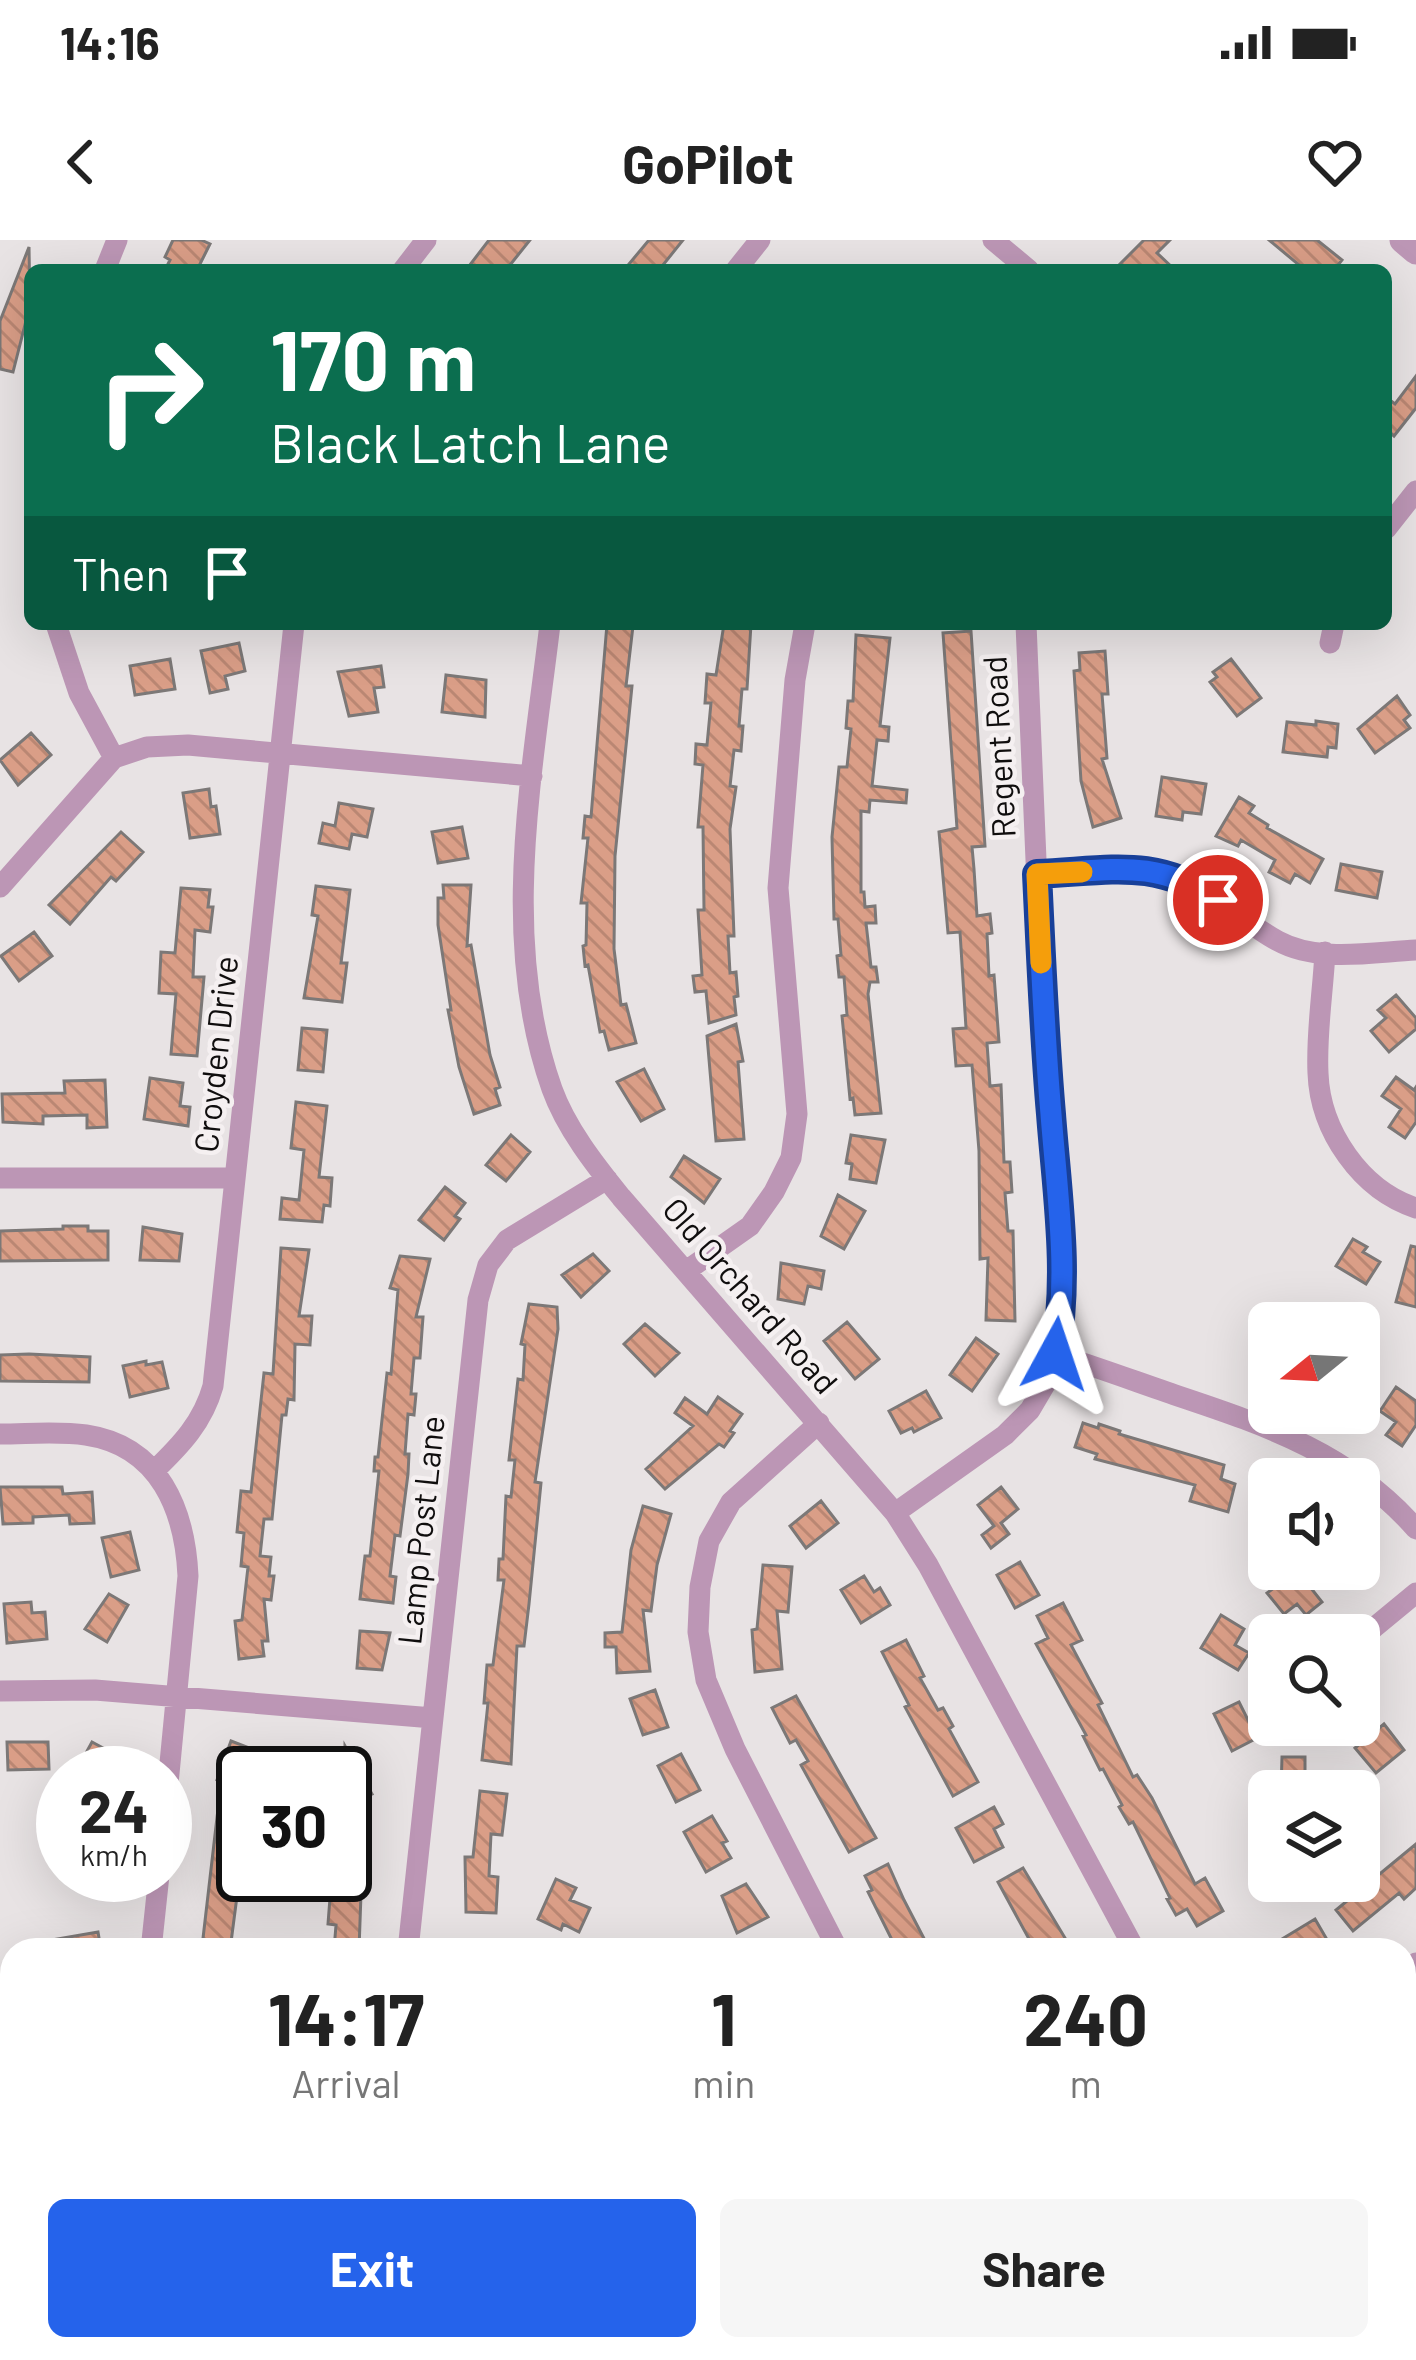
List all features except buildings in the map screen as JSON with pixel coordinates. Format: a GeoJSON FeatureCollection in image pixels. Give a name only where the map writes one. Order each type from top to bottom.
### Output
{"type":"FeatureCollection","features":[{"type":"Feature","properties":{"kind":"street"},"geometry":{"type":"LineString","coordinates":[[408,264],[426,240]]}},
{"type":"Feature","properties":{"kind":"street"},"geometry":{"type":"LineString","coordinates":[[741,264],[760,240]]}},
{"type":"Feature","properties":{"kind":"street"},"geometry":{"type":"LineString","coordinates":[[992,240],[1022,264]]}},
{"type":"Feature","properties":{"kind":"street"},"geometry":{"type":"LineString","coordinates":[[1403,240],[1416,250]]}},
{"type":"Feature","properties":{"kind":"street"},"geometry":{"type":"LineString","coordinates":[[1392,521],[1416,491]]}},
{"type":"Feature","properties":{"kind":"street"},"geometry":{"type":"LineString","coordinates":[[58,630],[79,693],[114,758]]}},
{"type":"Feature","properties":{"kind":"street","name":"Croyden Drive"},"geometry":{"type":"LineString","coordinates":[[154,1471],[194,1430],[213,1386],[293,630]]}},
{"type":"Feature","properties":{"kind":"street","name":"Old Orchard Road"},"geometry":{"type":"LineString","coordinates":[[549,630],[522,920],[530,1007],[553,1092],[607,1179],[896,1513],[1129,1938]]}},
{"type":"Feature","properties":{"kind":"street"},"geometry":{"type":"LineString","coordinates":[[686,1271],[750,1226],[775,1192],[791,1158],[797,1114],[778,888],[795,680],[804,630]]}},
{"type":"Feature","properties":{"kind":"street","name":"Regent Road"},"geometry":{"type":"LineString","coordinates":[[896,1513],[1005,1435],[1030,1409],[1050,1376],[1061,1324],[1061,1246],[1043,1025],[1026,630]]}},
{"type":"Feature","properties":{"kind":"street"},"geometry":{"type":"LineString","coordinates":[[0,887],[114,758],[167,745],[532,776]]}},
{"type":"Feature","properties":{"kind":"street"},"geometry":{"type":"LineString","coordinates":[[1037,874],[1141,868],[1163,872],[1188,880],[1278,941],[1300,950],[1416,950]]}},
{"type":"Feature","properties":{"kind":"street"},"geometry":{"type":"LineString","coordinates":[[1325,952],[1317,1076],[1326,1114],[1340,1146],[1361,1173],[1386,1195],[1416,1208]]}},
{"type":"Feature","properties":{"kind":"street"},"geometry":{"type":"LineString","coordinates":[[0,1178],[235,1178]]}},
{"type":"Feature","properties":{"kind":"street","name":"Lamp Post Lane"},"geometry":{"type":"LineString","coordinates":[[409,1938],[478,1300],[488,1265],[507,1240],[607,1179]]}},
{"type":"Feature","properties":{"kind":"street"},"geometry":{"type":"LineString","coordinates":[[1055,1354],[1237,1413],[1297,1440],[1348,1467],[1388,1496],[1416,1529]]}},
{"type":"Feature","properties":{"kind":"street"},"geometry":{"type":"LineString","coordinates":[[819,1423],[731,1502],[709,1540],[698,1632],[706,1680],[735,1749],[832,1938]]}},
{"type":"Feature","properties":{"kind":"street"},"geometry":{"type":"LineString","coordinates":[[0,1434],[89,1436],[123,1448],[154,1471],[177,1506],[186,1538],[188,1576],[173,1746]]}},
{"type":"Feature","properties":{"kind":"street"},"geometry":{"type":"LineString","coordinates":[[1380,1623],[1416,1593]]}},
{"type":"Feature","properties":{"kind":"street"},"geometry":{"type":"LineString","coordinates":[[0,1691],[95,1690],[433,1718]]}},
{"type":"Feature","properties":{"kind":"street"},"geometry":{"type":"LineString","coordinates":[[152,1938],[156,1902]]}},
{"type":"Feature","properties":{"kind":"slow traffic"},"geometry":{"type":"LineString","coordinates":[[1041,963],[1037,874],[1082,872]]}},
{"type":"Feature","properties":{"kind":"route"},"geometry":{"type":"LineString","coordinates":[[1055,1354],[1061,1324],[1061,1246],[1043,1025],[1037,874],[1141,868],[1188,880],[1218,900]]}}]}
